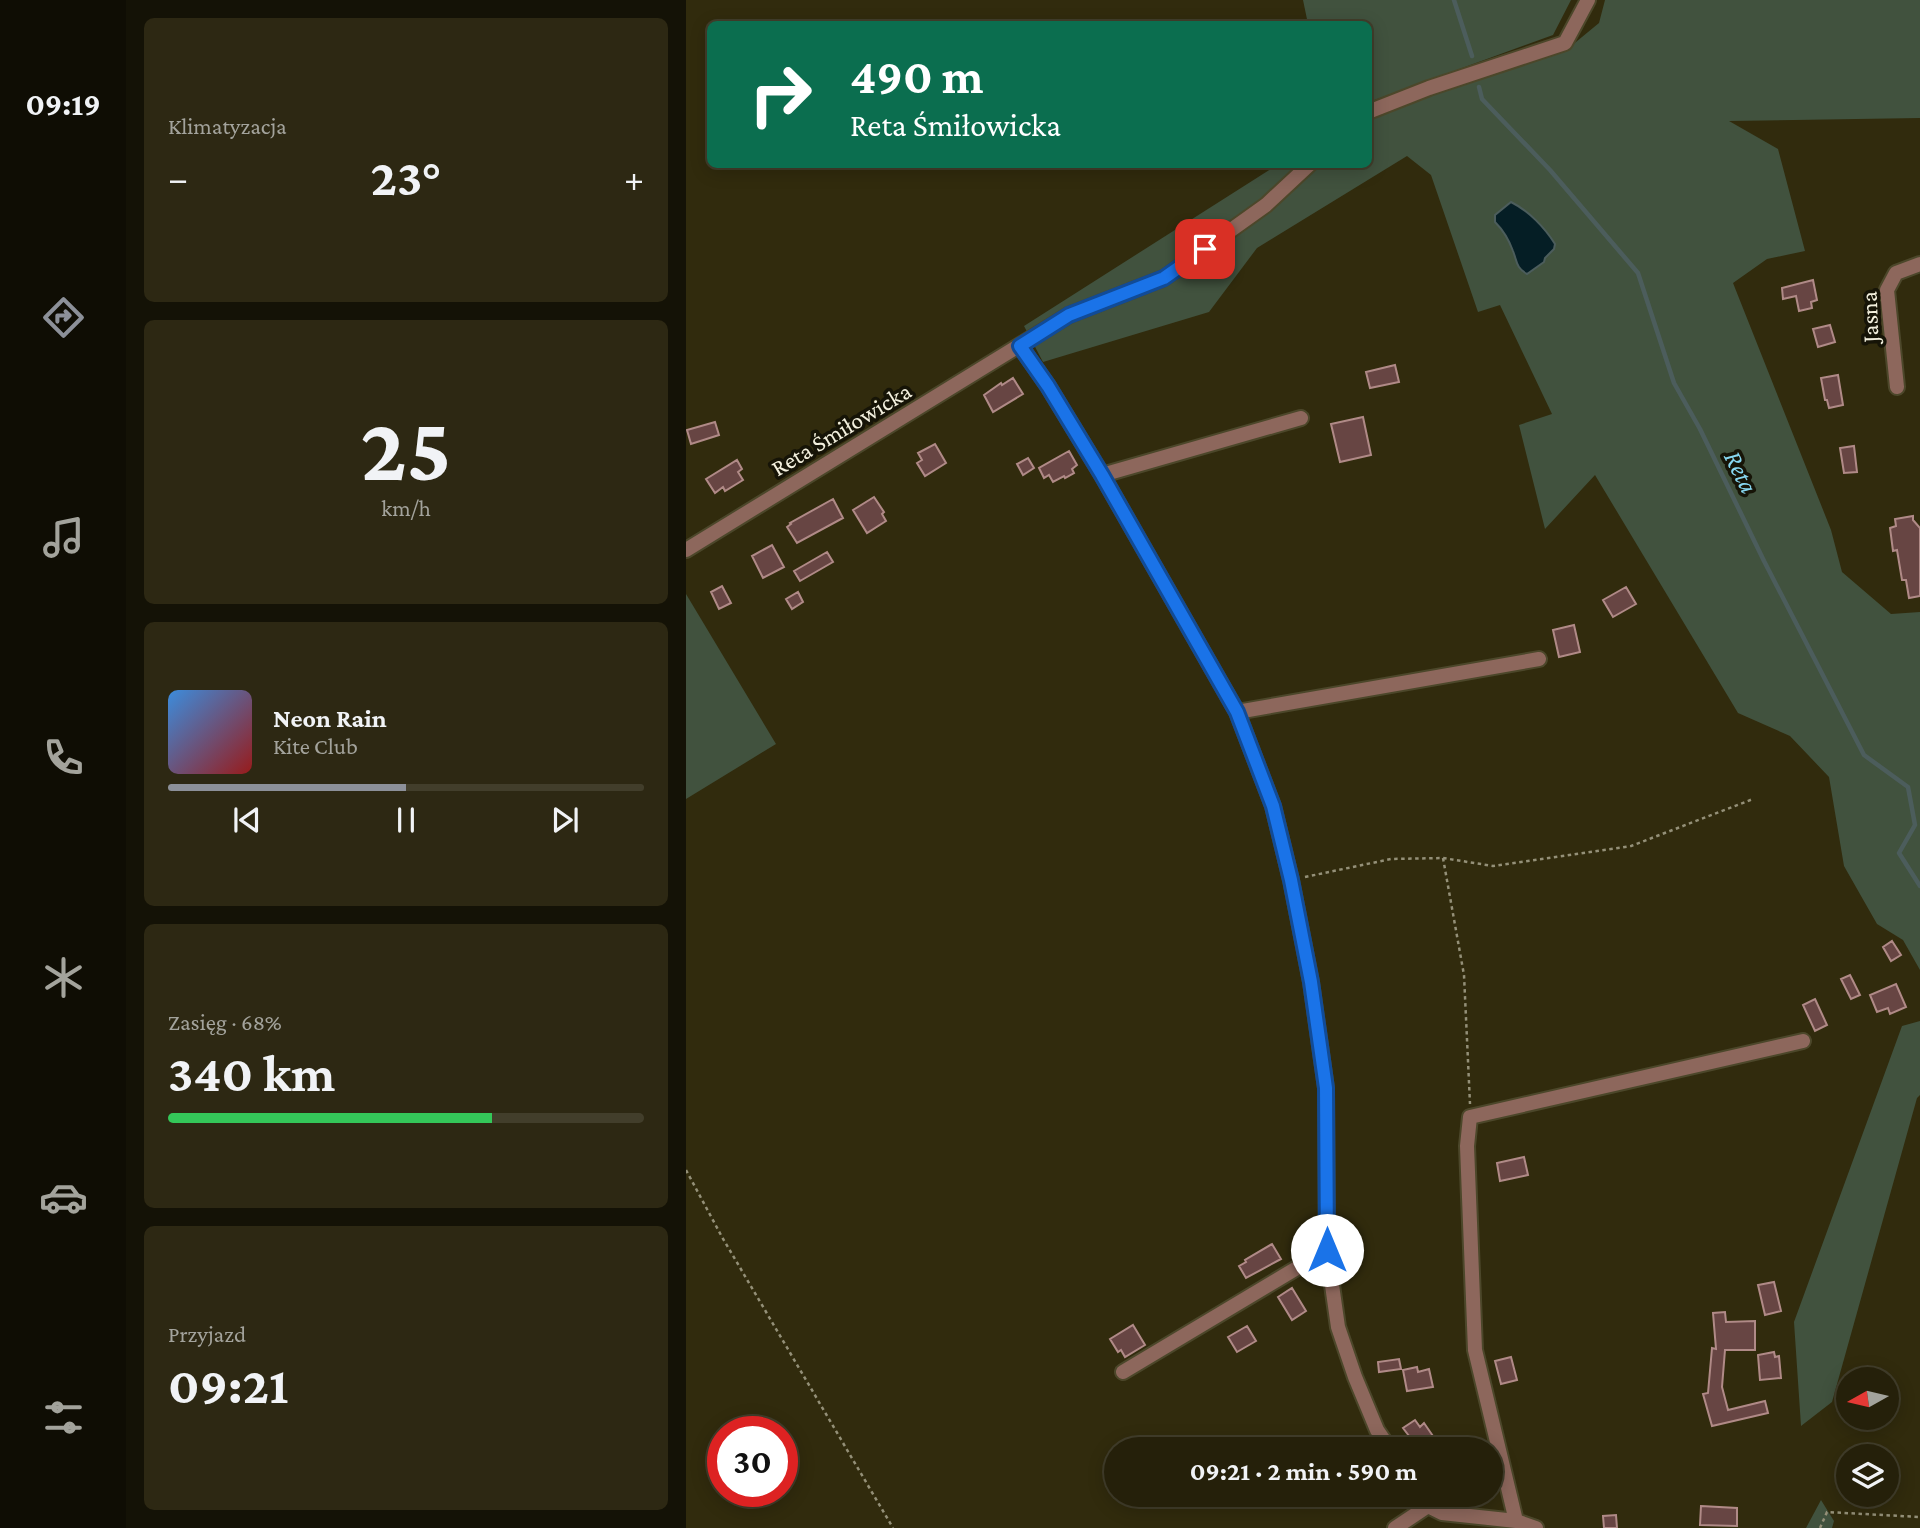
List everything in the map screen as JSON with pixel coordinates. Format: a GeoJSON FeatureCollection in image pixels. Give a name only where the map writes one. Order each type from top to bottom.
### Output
{"type":"FeatureCollection","features":[{"type":"Feature","properties":{"kind":"street"},"geometry":{"type":"LineString","coordinates":[[1372,110],[1429,88],[1564,43],[1588,0]]}},
{"type":"Feature","properties":{"kind":"street","name":"Reta Śmiłowicka"},"geometry":{"type":"LineString","coordinates":[[686,550],[1069,315],[1164,278],[1266,205],[1306,168]]}},
{"type":"Feature","properties":{"kind":"street","name":"Jasna"},"geometry":{"type":"LineString","coordinates":[[1897,387],[1886,290],[1896,273],[1920,264]]}},
{"type":"Feature","properties":{"kind":"street"},"geometry":{"type":"LineString","coordinates":[[1020,346],[1048,386],[1102,475],[1237,712],[1273,806],[1311,982],[1326,1088],[1327,1250],[1338,1327],[1355,1377],[1382,1437]]}},
{"type":"Feature","properties":{"kind":"street"},"geometry":{"type":"LineString","coordinates":[[1102,475],[1301,418]]}},
{"type":"Feature","properties":{"kind":"street"},"geometry":{"type":"LineString","coordinates":[[1237,712],[1539,659]]}},
{"type":"Feature","properties":{"kind":"street"},"geometry":{"type":"LineString","coordinates":[[1517,1521],[1475,1350],[1467,1146],[1470,1117],[1803,1041]]}},
{"type":"Feature","properties":{"kind":"street"},"geometry":{"type":"LineString","coordinates":[[1124,1372],[1327,1250]]}},
{"type":"Feature","properties":{"kind":"street"},"geometry":{"type":"LineString","coordinates":[[1395,1528],[1417,1507]]}},
{"type":"Feature","properties":{"kind":"street"},"geometry":{"type":"LineString","coordinates":[[1434,1507],[1442,1513],[1517,1521],[1535,1528]]}},
{"type":"Feature","properties":{"kind":"path"},"geometry":{"type":"LineString","coordinates":[[1291,880],[1391,859],[1443,858],[1493,866],[1631,846],[1753,799]]}},
{"type":"Feature","properties":{"kind":"path"},"geometry":{"type":"LineString","coordinates":[[1443,858],[1464,975],[1470,1117]]}},
{"type":"Feature","properties":{"kind":"path"},"geometry":{"type":"LineString","coordinates":[[686,1170],[722,1237],[893,1528]]}},
{"type":"Feature","properties":{"kind":"path"},"geometry":{"type":"LineString","coordinates":[[1820,1528],[1827,1512],[1920,1517]]}},
{"type":"Feature","properties":{"kind":"green space"},"geometry":{"type":"Polygon","coordinates":[[[1303,0],[1571,0],[1553,35],[1372,101],[1372,21],[1307,21],[1303,0]]]}},
{"type":"Feature","properties":{"kind":"green space"},"geometry":{"type":"Polygon","coordinates":[[[1605,0],[1920,0],[1920,118],[1729,121],[1778,149],[1805,251],[1767,259],[1733,283],[1831,530],[1842,572],[1891,614],[1920,612],[1920,970],[1903,940],[1877,924],[1844,866],[1829,777],[1790,736],[1738,713],[1595,475],[1545,529],[1519,425],[1552,414],[1500,305],[1478,312],[1431,175],[1407,156],[1257,248],[1209,312],[1043,362],[1024,326],[1272,168],[1372,168],[1372,118],[1488,74],[1565,51],[1599,23],[1605,0]]]}},
{"type":"Feature","properties":{"kind":"green space"},"geometry":{"type":"Polygon","coordinates":[[[686,594],[776,744],[686,799],[686,594]]]}},
{"type":"Feature","properties":{"kind":"green space"},"geometry":{"type":"Polygon","coordinates":[[[1920,1021],[1920,1095],[1842,1367],[1836,1367],[1836,1388],[1832,1402],[1801,1426],[1794,1322],[1902,1026],[1920,1021]]]}},
{"type":"Feature","properties":{"kind":"green space"},"geometry":{"type":"Polygon","coordinates":[[[1821,1500],[1834,1521],[1832,1528],[1806,1528],[1821,1500]]]}},
{"type":"Feature","properties":{"kind":"water"},"geometry":{"type":"Polygon","coordinates":[[[1511,202],[1536,220],[1555,244],[1544,262],[1527,274],[1519,267],[1508,239],[1495,222],[1495,215],[1511,202]]]}},
{"type":"Feature","properties":{"kind":"building"},"geometry":{"type":"Polygon","coordinates":[[[1813,280],[1817,300],[1811,302],[1812,308],[1799,311],[1796,296],[1783,299],[1782,288],[1813,280]]]}},
{"type":"Feature","properties":{"kind":"building"},"geometry":{"type":"Polygon","coordinates":[[[1830,325],[1835,342],[1818,347],[1813,329],[1830,325]]]}},
{"type":"Feature","properties":{"kind":"building"},"geometry":{"type":"Polygon","coordinates":[[[1395,365],[1399,382],[1370,388],[1366,372],[1395,365]]]}},
{"type":"Feature","properties":{"kind":"building"},"geometry":{"type":"Polygon","coordinates":[[[1838,375],[1843,405],[1829,408],[1821,378],[1838,375]]]}},
{"type":"Feature","properties":{"kind":"building"},"geometry":{"type":"Polygon","coordinates":[[[1013,378],[1023,394],[993,412],[984,395],[1013,378]]]}},
{"type":"Feature","properties":{"kind":"building"},"geometry":{"type":"Polygon","coordinates":[[[1363,417],[1371,455],[1340,462],[1331,424],[1363,417]]]}},
{"type":"Feature","properties":{"kind":"building"},"geometry":{"type":"Polygon","coordinates":[[[715,422],[719,435],[691,444],[687,430],[715,422]]]}},
{"type":"Feature","properties":{"kind":"building"},"geometry":{"type":"Polygon","coordinates":[[[935,444],[946,463],[925,476],[917,463],[922,460],[918,453],[935,444]]]}},
{"type":"Feature","properties":{"kind":"building"},"geometry":{"type":"Polygon","coordinates":[[[1854,446],[1857,472],[1844,473],[1840,448],[1854,446]]]}},
{"type":"Feature","properties":{"kind":"building"},"geometry":{"type":"Polygon","coordinates":[[[1069,451],[1077,465],[1072,469],[1074,473],[1053,482],[1049,475],[1044,478],[1039,468],[1069,451]]]}},
{"type":"Feature","properties":{"kind":"building"},"geometry":{"type":"Polygon","coordinates":[[[1028,458],[1034,468],[1023,475],[1017,464],[1028,458]]]}},
{"type":"Feature","properties":{"kind":"building"},"geometry":{"type":"Polygon","coordinates":[[[737,460],[742,469],[738,472],[743,480],[725,491],[723,487],[715,493],[706,479],[737,460]]]}},
{"type":"Feature","properties":{"kind":"building"},"geometry":{"type":"Polygon","coordinates":[[[874,497],[884,512],[882,514],[886,521],[867,533],[853,510],[874,497]]]}},
{"type":"Feature","properties":{"kind":"building"},"geometry":{"type":"Polygon","coordinates":[[[833,499],[843,518],[797,543],[787,527],[790,523],[833,499]]]}},
{"type":"Feature","properties":{"kind":"building"},"geometry":{"type":"Polygon","coordinates":[[[1913,516],[1920,528],[1920,596],[1909,598],[1906,580],[1902,580],[1897,550],[1893,551],[1890,528],[1896,526],[1895,519],[1913,516]]]}},
{"type":"Feature","properties":{"kind":"building"},"geometry":{"type":"Polygon","coordinates":[[[772,545],[784,567],[763,578],[752,556],[772,545]]]}},
{"type":"Feature","properties":{"kind":"building"},"geometry":{"type":"Polygon","coordinates":[[[827,552],[833,562],[800,581],[794,571],[827,552]]]}},
{"type":"Feature","properties":{"kind":"building"},"geometry":{"type":"Polygon","coordinates":[[[722,586],[731,603],[719,609],[711,592],[722,586]]]}},
{"type":"Feature","properties":{"kind":"building"},"geometry":{"type":"Polygon","coordinates":[[[1626,587],[1636,604],[1613,617],[1603,600],[1626,587]]]}},
{"type":"Feature","properties":{"kind":"building"},"geometry":{"type":"Polygon","coordinates":[[[798,592],[803,602],[792,609],[786,599],[798,592]]]}},
{"type":"Feature","properties":{"kind":"building"},"geometry":{"type":"Polygon","coordinates":[[[1574,625],[1580,652],[1559,657],[1553,630],[1574,625]]]}},
{"type":"Feature","properties":{"kind":"building"},"geometry":{"type":"Polygon","coordinates":[[[1892,941],[1901,955],[1891,961],[1883,947],[1892,941]]]}},
{"type":"Feature","properties":{"kind":"building"},"geometry":{"type":"Polygon","coordinates":[[[1850,975],[1860,995],[1851,999],[1841,979],[1850,975]]]}},
{"type":"Feature","properties":{"kind":"building"},"geometry":{"type":"Polygon","coordinates":[[[1896,984],[1906,1007],[1890,1014],[1888,1008],[1877,1012],[1870,995],[1896,984]]]}},
{"type":"Feature","properties":{"kind":"building"},"geometry":{"type":"Polygon","coordinates":[[[1815,999],[1827,1025],[1815,1031],[1803,1005],[1815,999]]]}},
{"type":"Feature","properties":{"kind":"building"},"geometry":{"type":"Polygon","coordinates":[[[1524,1157],[1528,1175],[1500,1181],[1497,1163],[1524,1157]]]}},
{"type":"Feature","properties":{"kind":"building"},"geometry":{"type":"Polygon","coordinates":[[[1272,1244],[1281,1259],[1246,1278],[1239,1266],[1272,1244]]]}},
{"type":"Feature","properties":{"kind":"building"},"geometry":{"type":"Polygon","coordinates":[[[1774,1282],[1781,1311],[1765,1315],[1758,1285],[1774,1282]]]}},
{"type":"Feature","properties":{"kind":"building"},"geometry":{"type":"Polygon","coordinates":[[[1292,1288],[1306,1311],[1292,1320],[1278,1297],[1292,1288]]]}},
{"type":"Feature","properties":{"kind":"building"},"geometry":{"type":"Polygon","coordinates":[[[1725,1312],[1726,1322],[1755,1321],[1755,1350],[1725,1350],[1722,1387],[1728,1410],[1765,1401],[1768,1413],[1712,1426],[1703,1394],[1708,1393],[1712,1348],[1716,1349],[1713,1313],[1725,1312]]]}},
{"type":"Feature","properties":{"kind":"building"},"geometry":{"type":"Polygon","coordinates":[[[1133,1325],[1145,1345],[1125,1357],[1121,1350],[1118,1352],[1110,1339],[1133,1325]]]}},
{"type":"Feature","properties":{"kind":"building"},"geometry":{"type":"Polygon","coordinates":[[[1247,1326],[1256,1341],[1237,1352],[1228,1337],[1247,1326]]]}},
{"type":"Feature","properties":{"kind":"building"},"geometry":{"type":"Polygon","coordinates":[[[1774,1352],[1775,1357],[1779,1356],[1781,1378],[1760,1380],[1758,1355],[1774,1352]]]}},
{"type":"Feature","properties":{"kind":"building"},"geometry":{"type":"Polygon","coordinates":[[[1511,1357],[1517,1380],[1501,1384],[1495,1361],[1511,1357]]]}},
{"type":"Feature","properties":{"kind":"building"},"geometry":{"type":"Polygon","coordinates":[[[1399,1359],[1401,1369],[1379,1372],[1378,1362],[1399,1359]]]}},
{"type":"Feature","properties":{"kind":"building"},"geometry":{"type":"Polygon","coordinates":[[[1417,1367],[1418,1372],[1429,1369],[1433,1387],[1407,1391],[1403,1370],[1417,1367]]]}},
{"type":"Feature","properties":{"kind":"building"},"geometry":{"type":"Polygon","coordinates":[[[1415,1420],[1420,1427],[1424,1423],[1434,1437],[1410,1437],[1403,1428],[1415,1420]]]}},
{"type":"Feature","properties":{"kind":"building"},"geometry":{"type":"Polygon","coordinates":[[[1701,1506],[1737,1508],[1737,1526],[1700,1525],[1701,1506]]]}},
{"type":"Feature","properties":{"kind":"building"},"geometry":{"type":"Polygon","coordinates":[[[1616,1515],[1617,1528],[1604,1528],[1603,1516],[1616,1515]]]}},
{"type":"Feature","properties":{"kind":"waterway","name":"Reta"},"geometry":{"type":"LineString","coordinates":[[1454,0],[1472,56]]}},
{"type":"Feature","properties":{"kind":"waterway","name":"Reta"},"geometry":{"type":"LineString","coordinates":[[1479,87],[1482,99],[1550,170],[1638,273],[1674,383],[1700,429],[1764,561],[1864,755],[1908,787],[1915,825],[1899,853],[1920,886]]}},
{"type":"Feature","properties":{"kind":"route"},"geometry":{"type":"LineString","coordinates":[[1205,249],[1164,278],[1069,315],[1020,346],[1048,386],[1102,475],[1237,712],[1273,806],[1311,982],[1326,1088],[1327,1250]]}}]}
